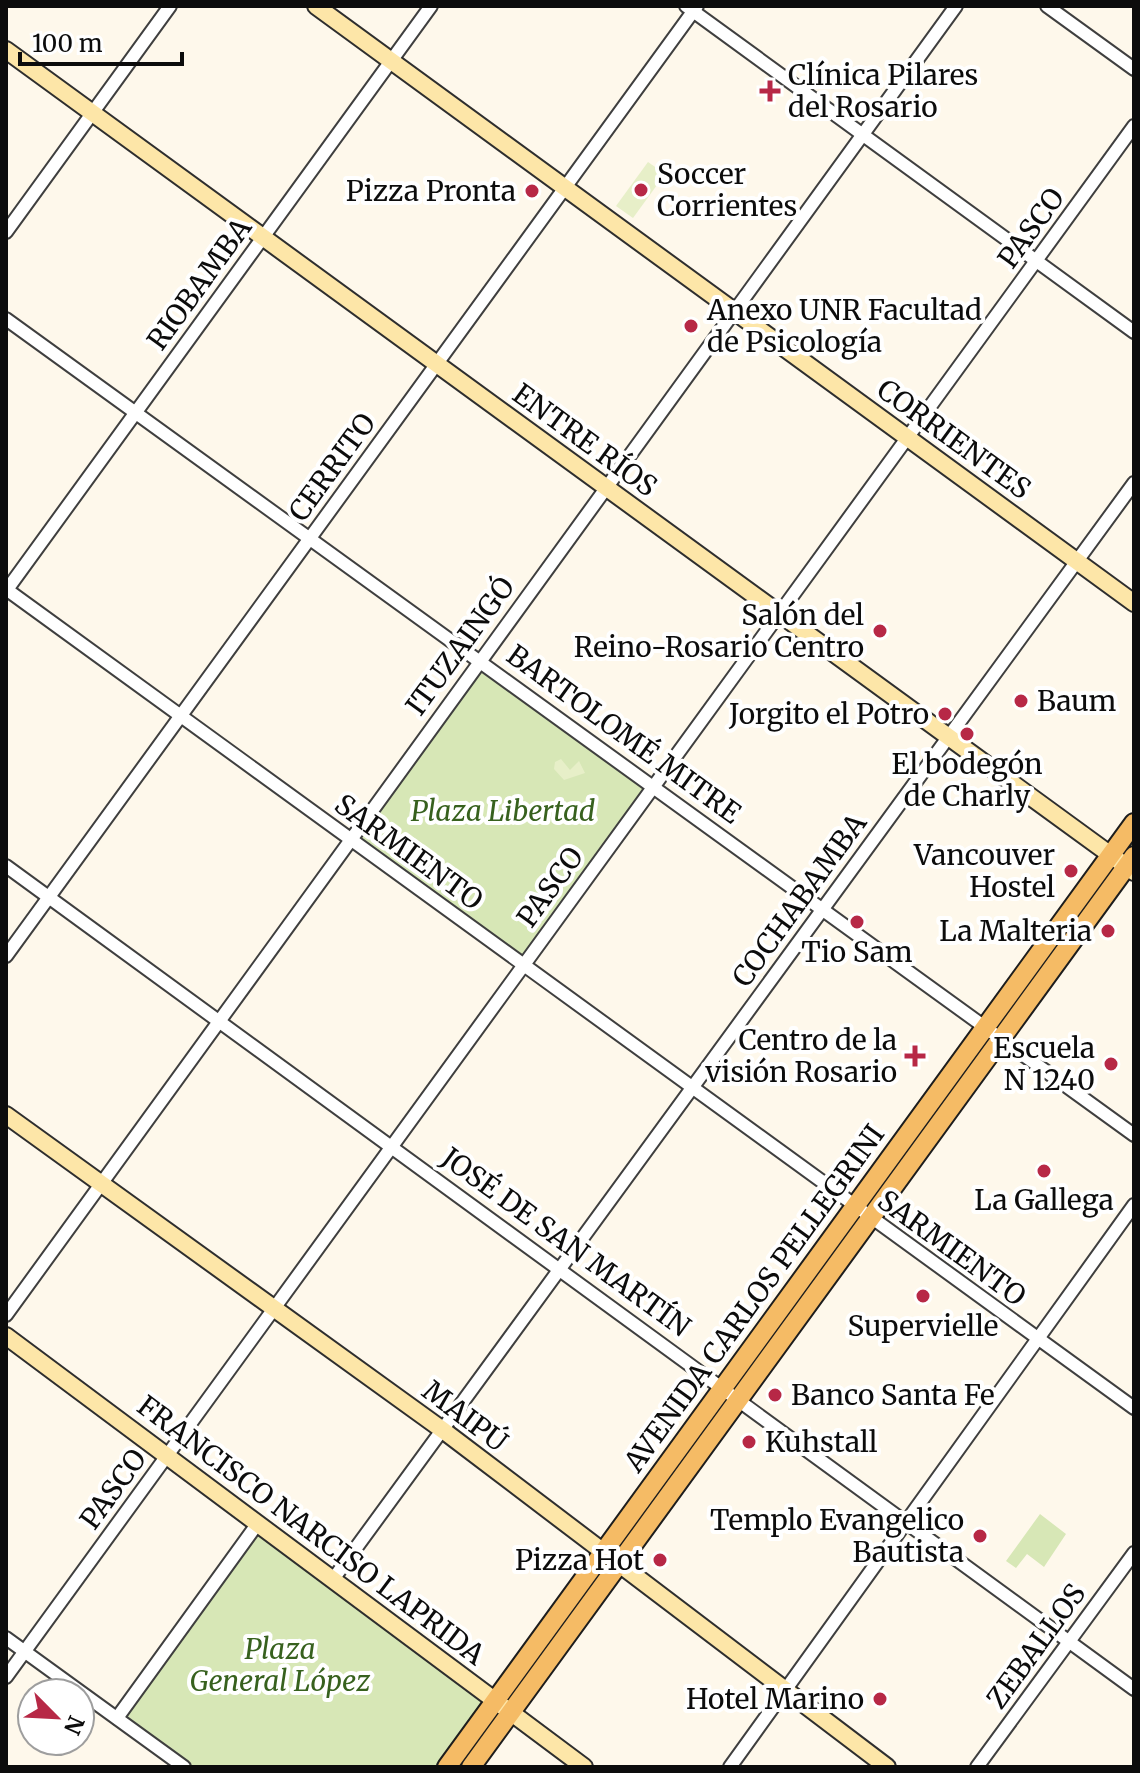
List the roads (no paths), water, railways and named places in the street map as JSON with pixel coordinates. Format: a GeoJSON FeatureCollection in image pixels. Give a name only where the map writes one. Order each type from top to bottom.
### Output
{"type":"FeatureCollection","features":[{"type":"Feature","properties":{"kind":"main road","name":"CORRIENTES"},"geometry":{"type":"LineString","coordinates":[[316,6],[1134,603]]}},
{"type":"Feature","properties":{"kind":"main road","name":"ENTRE RÍOS"},"geometry":{"type":"LineString","coordinates":[[6,50],[1111,855],[1132,865]]}},
{"type":"Feature","properties":{"kind":"main road","name":"AVENIDA CARLOS PELLEGRINI"},"geometry":{"type":"LineString","coordinates":[[447,1767],[1134,823]]}},
{"type":"Feature","properties":{"kind":"main road","name":"AVENIDA CARLOS PELLEGRINI"},"geometry":{"type":"LineString","coordinates":[[471,1767],[1001,1039],[1132,865]]}},
{"type":"Feature","properties":{"kind":"main road","name":"MAIPÚ"},"geometry":{"type":"LineString","coordinates":[[6,1115],[444,1431],[887,1767]]}},
{"type":"Feature","properties":{"kind":"main road","name":"FRANCISCO NARCISO LAPRIDA"},"geometry":{"type":"LineString","coordinates":[[6,1336],[584,1767]]}},
{"type":"Feature","properties":{"kind":"street"},"geometry":{"type":"LineString","coordinates":[[6,232],[170,6]]}},
{"type":"Feature","properties":{"kind":"street","name":"RIOBAMBA"},"geometry":{"type":"LineString","coordinates":[[6,590],[431,6]]}},
{"type":"Feature","properties":{"kind":"street","name":"ITUZAINGÓ"},"geometry":{"type":"LineString","coordinates":[[6,1315],[352,841],[479,659],[956,6]]}},
{"type":"Feature","properties":{"kind":"street"},"geometry":{"type":"LineString","coordinates":[[1047,6],[1134,69]]}},
{"type":"Feature","properties":{"kind":"street"},"geometry":{"type":"LineString","coordinates":[[692,8],[1134,332]]}},
{"type":"Feature","properties":{"kind":"street","name":"CERRITO"},"geometry":{"type":"LineString","coordinates":[[6,956],[565,188],[692,8]]}},
{"type":"Feature","properties":{"kind":"street","name":"PASCO"},"geometry":{"type":"LineString","coordinates":[[6,1677],[1134,126]]}},
{"type":"Feature","properties":{"kind":"street","name":"BARTOLOMÉ MITRE"},"geometry":{"type":"LineString","coordinates":[[6,319],[655,785],[1134,1135]]}},
{"type":"Feature","properties":{"kind":"street","name":"COCHABAMBA"},"geometry":{"type":"LineString","coordinates":[[334,1578],[1134,483]]}},
{"type":"Feature","properties":{"kind":"street","name":"SARMIENTO"},"geometry":{"type":"LineString","coordinates":[[6,590],[1134,1408]]}},
{"type":"Feature","properties":{"kind":"street","name":"JOSÉ DE SAN MARTÍN"},"geometry":{"type":"LineString","coordinates":[[6,866],[740,1398],[1134,1689]]}},
{"type":"Feature","properties":{"kind":"street"},"geometry":{"type":"LineString","coordinates":[[730,1767],[1134,1205]]}},
{"type":"Feature","properties":{"kind":"street"},"geometry":{"type":"LineString","coordinates":[[117,1718],[258,1523]]}},
{"type":"Feature","properties":{"kind":"street","name":"ZEBALLOS"},"geometry":{"type":"LineString","coordinates":[[977,1767],[1134,1553]]}},
{"type":"Feature","properties":{"kind":"street"},"geometry":{"type":"LineString","coordinates":[[6,1638],[184,1767]]}},
{"type":"Feature","properties":{"kind":"place","name":"Clínica Pilares del Rosario"},"geometry":{"type":"Point","coordinates":[770,91]}},
{"type":"Feature","properties":{"kind":"place","name":"Soccer Corrientes"},"geometry":{"type":"Point","coordinates":[641,190]}},
{"type":"Feature","properties":{"kind":"place","name":"Pizza Pronta"},"geometry":{"type":"Point","coordinates":[532,191]}},
{"type":"Feature","properties":{"kind":"place","name":"Anexo UNR Facultad de Psicología"},"geometry":{"type":"Point","coordinates":[691,326]}},
{"type":"Feature","properties":{"kind":"place","name":"Salón del Reino-Rosario Centro"},"geometry":{"type":"Point","coordinates":[880,631]}},
{"type":"Feature","properties":{"kind":"place","name":"Baum"},"geometry":{"type":"Point","coordinates":[1021,701]}},
{"type":"Feature","properties":{"kind":"place","name":"Jorgito el Potro"},"geometry":{"type":"Point","coordinates":[945,714]}},
{"type":"Feature","properties":{"kind":"place","name":"El bodegón de Charly"},"geometry":{"type":"Point","coordinates":[967,734]}},
{"type":"Feature","properties":{"kind":"place","name":"Vancouver Hostel"},"geometry":{"type":"Point","coordinates":[1071,871]}},
{"type":"Feature","properties":{"kind":"place","name":"Tio Sam"},"geometry":{"type":"Point","coordinates":[857,922]}},
{"type":"Feature","properties":{"kind":"place","name":"La Malteria"},"geometry":{"type":"Point","coordinates":[1108,931]}},
{"type":"Feature","properties":{"kind":"place","name":"Centro de la visión Rosario"},"geometry":{"type":"Point","coordinates":[915,1056]}},
{"type":"Feature","properties":{"kind":"place","name":"Escuela N 1240"},"geometry":{"type":"Point","coordinates":[1111,1064]}},
{"type":"Feature","properties":{"kind":"place","name":"La Gallega"},"geometry":{"type":"Point","coordinates":[1044,1171]}},
{"type":"Feature","properties":{"kind":"place","name":"Supervielle"},"geometry":{"type":"Point","coordinates":[923,1296]}},
{"type":"Feature","properties":{"kind":"place","name":"Banco Santa Fe"},"geometry":{"type":"Point","coordinates":[775,1395]}},
{"type":"Feature","properties":{"kind":"place","name":"Kuhstall"},"geometry":{"type":"Point","coordinates":[749,1442]}},
{"type":"Feature","properties":{"kind":"place","name":"Templo Evangelico Bautista"},"geometry":{"type":"Point","coordinates":[980,1536]}},
{"type":"Feature","properties":{"kind":"place","name":"Pizza Hot"},"geometry":{"type":"Point","coordinates":[660,1560]}},
{"type":"Feature","properties":{"kind":"place","name":"Hotel Marino"},"geometry":{"type":"Point","coordinates":[880,1699]}},
{"type":"Feature","properties":{"kind":"park label","name":"Plaza Libertad"},"geometry":{"type":"Point","coordinates":[503,811]}},
{"type":"Feature","properties":{"kind":"park label","name":"Plaza General López"},"geometry":{"type":"Point","coordinates":[280,1665]}}]}
